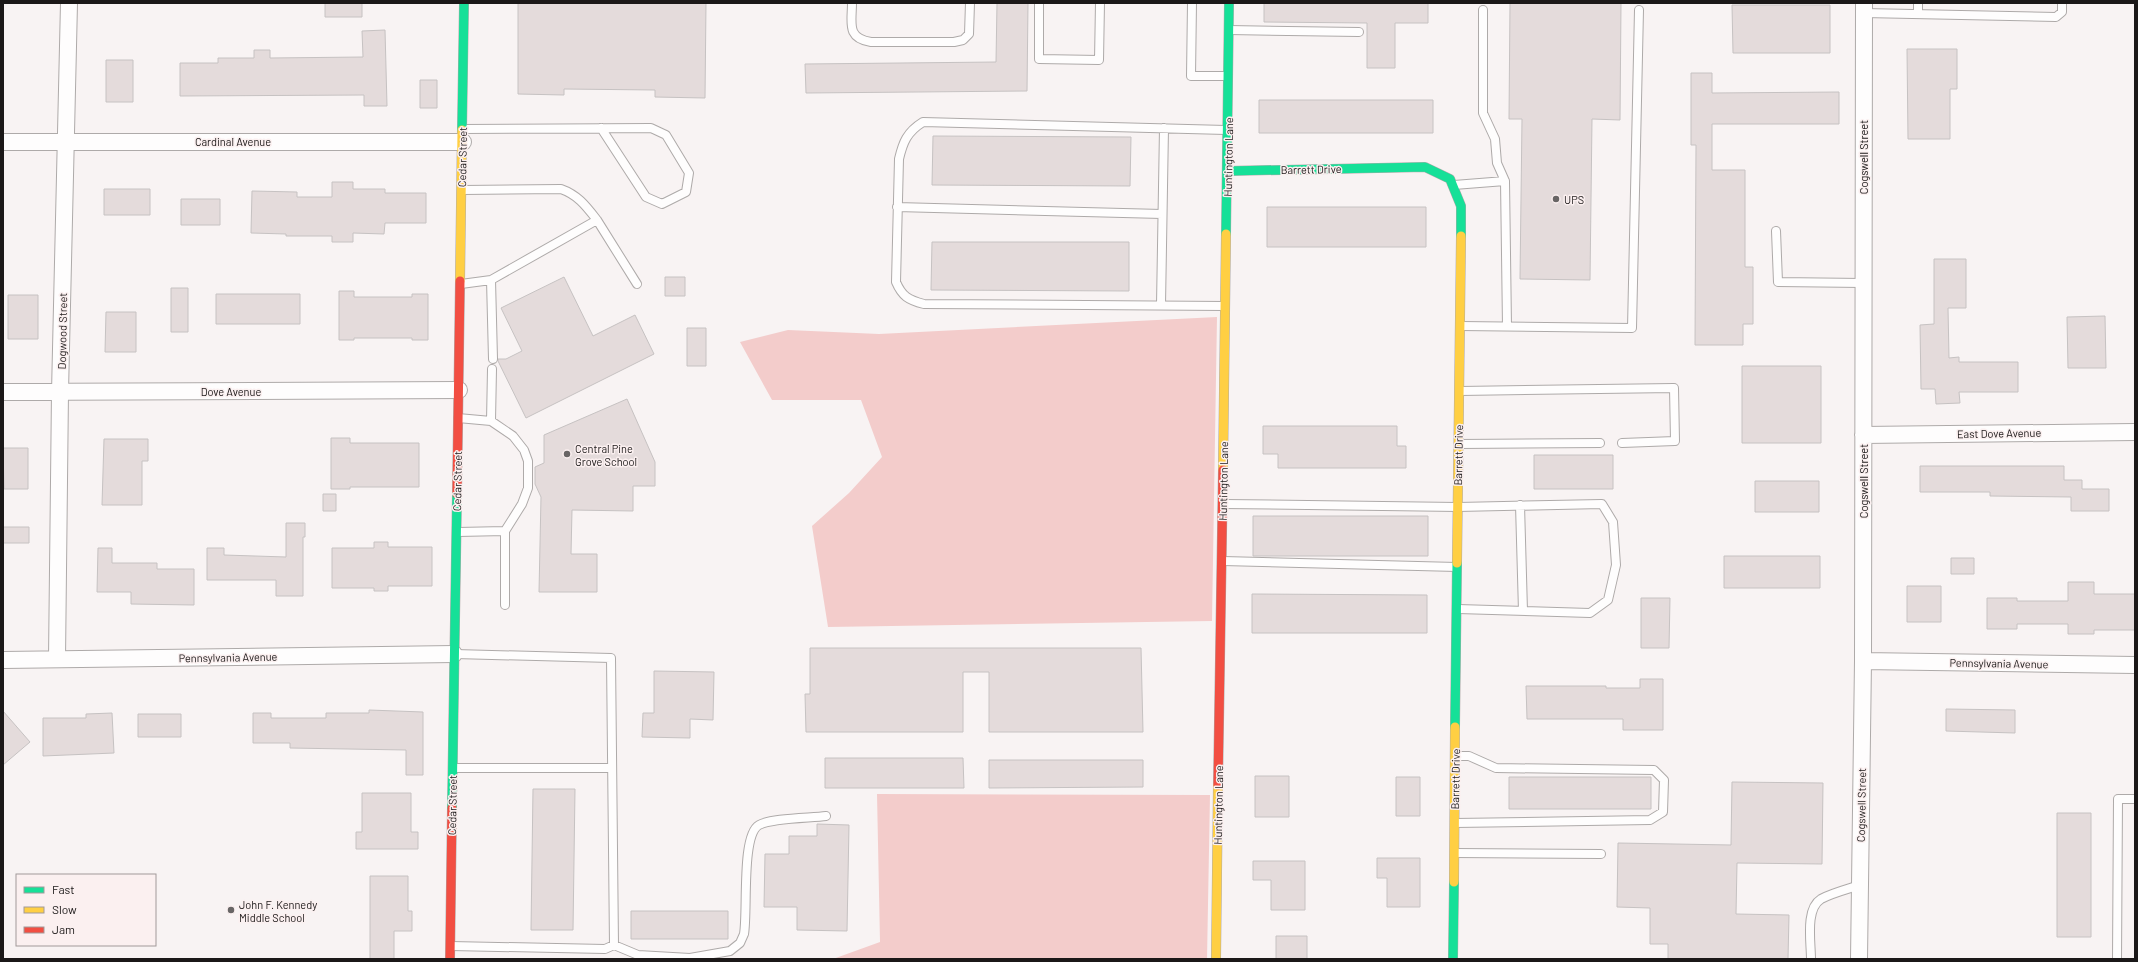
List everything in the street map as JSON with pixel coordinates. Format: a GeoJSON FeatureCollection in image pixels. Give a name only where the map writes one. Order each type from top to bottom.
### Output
{"type":"FeatureCollection","features":[{"type":"Feature","properties":{"kind":"street","name":"Dogwood Street"},"geometry":{"type":"LineString","coordinates":[[57,659],[60,392],[69,3]]}},
{"type":"Feature","properties":{"kind":"street","name":"Cedar Street"},"geometry":{"type":"LineString","coordinates":[[450,959],[464,3]]}},
{"type":"Feature","properties":{"kind":"street","name":"Huntington Lane"},"geometry":{"type":"LineString","coordinates":[[1216,959],[1228,171],[1229,3]]}},
{"type":"Feature","properties":{"kind":"street","name":"Cogswell Street"},"geometry":{"type":"LineString","coordinates":[[1859,959],[1863,661],[1864,8]]}},
{"type":"Feature","properties":{"kind":"street","name":"Cardinal Avenue"},"geometry":{"type":"LineString","coordinates":[[3,142],[463,135]]}},
{"type":"Feature","properties":{"kind":"street","name":"Barrett Drive"},"geometry":{"type":"LineString","coordinates":[[1228,171],[1425,167],[1450,179],[1461,206],[1453,959]]}},
{"type":"Feature","properties":{"kind":"street","name":"Dove Avenue"},"geometry":{"type":"LineString","coordinates":[[3,392],[459,390]]}},
{"type":"Feature","properties":{"kind":"street","name":"East Dove Avenue"},"geometry":{"type":"LineString","coordinates":[[1863,435],[2135,432]]}},
{"type":"Feature","properties":{"kind":"street","name":"Pennsylvania Avenue"},"geometry":{"type":"LineString","coordinates":[[3,660],[454,654]]}},
{"type":"Feature","properties":{"kind":"street","name":"Pennsylvania Avenue"},"geometry":{"type":"LineString","coordinates":[[1863,661],[2135,665]]}},
{"type":"Feature","properties":{"kind":"lane"},"geometry":{"type":"LineString","coordinates":[[852,3],[852,28],[854,35],[860,40],[879,42],[963,40],[970,34],[970,3]]}},
{"type":"Feature","properties":{"kind":"lane"},"geometry":{"type":"LineString","coordinates":[[1040,3],[1039,59],[1099,60],[1100,3]]}},
{"type":"Feature","properties":{"kind":"lane"},"geometry":{"type":"LineString","coordinates":[[1192,3],[1191,76],[1228,76]]}},
{"type":"Feature","properties":{"kind":"lane"},"geometry":{"type":"LineString","coordinates":[[1918,3],[1918,14]]}},
{"type":"Feature","properties":{"kind":"lane"},"geometry":{"type":"LineString","coordinates":[[1864,8],[1918,14],[2056,17],[2062,12],[2062,3]]}},
{"type":"Feature","properties":{"kind":"lane"},"geometry":{"type":"LineString","coordinates":[[1483,10],[1483,113],[1495,139],[1497,164],[1505,181],[1507,326]]}},
{"type":"Feature","properties":{"kind":"lane"},"geometry":{"type":"LineString","coordinates":[[1460,326],[1632,328],[1639,10]]}},
{"type":"Feature","properties":{"kind":"lane"},"geometry":{"type":"LineString","coordinates":[[1229,30],[1359,32]]}},
{"type":"Feature","properties":{"kind":"lane"},"geometry":{"type":"LineString","coordinates":[[1226,306],[924,304],[909,301],[901,294],[896,282],[899,159],[902,145],[908,134],[923,122],[1228,130]]}},
{"type":"Feature","properties":{"kind":"lane"},"geometry":{"type":"LineString","coordinates":[[463,135],[601,128],[651,128],[666,135],[690,172],[686,192],[662,204],[646,198],[601,128]]}},
{"type":"Feature","properties":{"kind":"lane"},"geometry":{"type":"LineString","coordinates":[[1161,305],[1164,128]]}},
{"type":"Feature","properties":{"kind":"lane"},"geometry":{"type":"LineString","coordinates":[[1452,185],[1505,181]]}},
{"type":"Feature","properties":{"kind":"lane"},"geometry":{"type":"LineString","coordinates":[[462,190],[561,189],[573,193],[580,199],[597,220],[637,284]]}},
{"type":"Feature","properties":{"kind":"lane"},"geometry":{"type":"LineString","coordinates":[[897,207],[1162,214]]}},
{"type":"Feature","properties":{"kind":"lane"},"geometry":{"type":"LineString","coordinates":[[461,284],[491,280],[597,220]]}},
{"type":"Feature","properties":{"kind":"lane"},"geometry":{"type":"LineString","coordinates":[[1776,231],[1778,282],[1863,283]]}},
{"type":"Feature","properties":{"kind":"lane"},"geometry":{"type":"LineString","coordinates":[[491,280],[493,359]]}},
{"type":"Feature","properties":{"kind":"lane"},"geometry":{"type":"LineString","coordinates":[[491,421],[492,369]]}},
{"type":"Feature","properties":{"kind":"lane"},"geometry":{"type":"LineString","coordinates":[[1459,391],[1674,388],[1675,441],[1622,442]]}},
{"type":"Feature","properties":{"kind":"lane"},"geometry":{"type":"LineString","coordinates":[[458,418],[491,421],[513,436],[524,450],[528,461],[528,488],[522,504],[505,531],[505,605]]}},
{"type":"Feature","properties":{"kind":"lane"},"geometry":{"type":"LineString","coordinates":[[1458,444],[1600,442]]}},
{"type":"Feature","properties":{"kind":"lane"},"geometry":{"type":"LineString","coordinates":[[1223,504],[1458,506],[1602,504],[1613,522],[1616,565],[1608,600],[1590,613],[1456,609]]}},
{"type":"Feature","properties":{"kind":"lane"},"geometry":{"type":"LineString","coordinates":[[1520,505],[1523,611]]}},
{"type":"Feature","properties":{"kind":"lane"},"geometry":{"type":"LineString","coordinates":[[456,532],[505,531]]}},
{"type":"Feature","properties":{"kind":"lane"},"geometry":{"type":"LineString","coordinates":[[1222,561],[1457,567]]}},
{"type":"Feature","properties":{"kind":"lane"},"geometry":{"type":"LineString","coordinates":[[454,654],[611,658],[614,945]]}},
{"type":"Feature","properties":{"kind":"lane"},"geometry":{"type":"LineString","coordinates":[[1454,823],[1650,820],[1663,812],[1664,780],[1654,770],[1496,768],[1469,756],[1455,756]]}},
{"type":"Feature","properties":{"kind":"lane"},"geometry":{"type":"LineString","coordinates":[[453,768],[612,768]]}},
{"type":"Feature","properties":{"kind":"lane"},"geometry":{"type":"LineString","coordinates":[[2117,959],[2118,799],[2135,799]]}},
{"type":"Feature","properties":{"kind":"lane"},"geometry":{"type":"LineString","coordinates":[[451,946],[605,949],[614,945],[638,955],[690,958],[730,951],[740,943],[745,930],[748,846],[753,830],[760,824],[772,821],[826,816]]}},
{"type":"Feature","properties":{"kind":"lane"},"geometry":{"type":"LineString","coordinates":[[1454,853],[1601,854]]}},
{"type":"Feature","properties":{"kind":"lane"},"geometry":{"type":"LineString","coordinates":[[1811,959],[1811,913],[1815,905],[1821,899],[1860,885]]}},
{"type":"Feature","properties":{"kind":"shaded area"},"geometry":{"type":"Polygon","coordinates":[[[1217,317],[1212,621],[828,627],[812,526],[849,493],[882,457],[861,400],[772,400],[740,342],[788,330],[879,334],[1217,317]]]}},
{"type":"Feature","properties":{"kind":"shaded area"},"geometry":{"type":"Polygon","coordinates":[[[877,794],[1210,795],[1207,959],[833,959],[880,942],[877,794]]]}},
{"type":"Feature","properties":{"kind":"building"},"geometry":{"type":"Polygon","coordinates":[[[325,3],[362,3],[362,17],[325,17],[325,3]]]}},
{"type":"Feature","properties":{"kind":"building"},"geometry":{"type":"Polygon","coordinates":[[[518,3],[706,3],[705,98],[655,97],[655,90],[564,89],[564,95],[518,94],[518,3]]]}},
{"type":"Feature","properties":{"kind":"building"},"geometry":{"type":"Polygon","coordinates":[[[997,3],[1028,3],[1027,91],[806,93],[805,64],[996,62],[997,3]]]}},
{"type":"Feature","properties":{"kind":"building"},"geometry":{"type":"Polygon","coordinates":[[[1264,3],[1428,3],[1428,23],[1395,23],[1395,68],[1367,68],[1367,23],[1264,22],[1264,3]]]}},
{"type":"Feature","properties":{"kind":"building","name":"UPS"},"geometry":{"type":"Polygon","coordinates":[[[1510,3],[1621,3],[1620,120],[1592,119],[1590,280],[1520,279],[1522,119],[1509,119],[1510,3]]]}},
{"type":"Feature","properties":{"kind":"building"},"geometry":{"type":"Polygon","coordinates":[[[1732,5],[1830,5],[1830,53],[1733,53],[1732,5]]]}},
{"type":"Feature","properties":{"kind":"building"},"geometry":{"type":"Polygon","coordinates":[[[385,30],[387,106],[364,106],[364,95],[180,96],[180,63],[218,63],[218,58],[254,58],[254,50],[270,50],[270,58],[363,57],[362,31],[385,30]]]}},
{"type":"Feature","properties":{"kind":"building"},"geometry":{"type":"Polygon","coordinates":[[[1907,49],[1957,49],[1957,89],[1950,89],[1950,139],[1908,139],[1907,49]]]}},
{"type":"Feature","properties":{"kind":"building"},"geometry":{"type":"Polygon","coordinates":[[[106,60],[133,60],[133,102],[106,102],[106,60]]]}},
{"type":"Feature","properties":{"kind":"building"},"geometry":{"type":"Polygon","coordinates":[[[1691,73],[1712,73],[1712,93],[1839,92],[1839,124],[1712,124],[1712,170],[1745,170],[1745,267],[1753,267],[1753,324],[1743,324],[1743,345],[1695,345],[1696,145],[1691,145],[1691,73]]]}},
{"type":"Feature","properties":{"kind":"building"},"geometry":{"type":"Polygon","coordinates":[[[420,80],[437,80],[437,108],[420,108],[420,80]]]}},
{"type":"Feature","properties":{"kind":"building"},"geometry":{"type":"Polygon","coordinates":[[[1259,100],[1433,100],[1433,133],[1259,133],[1259,100]]]}},
{"type":"Feature","properties":{"kind":"building"},"geometry":{"type":"Polygon","coordinates":[[[933,136],[1131,137],[1130,186],[932,185],[933,136]]]}},
{"type":"Feature","properties":{"kind":"building"},"geometry":{"type":"Polygon","coordinates":[[[332,182],[353,182],[353,189],[385,189],[385,193],[426,193],[426,223],[385,223],[384,234],[353,233],[353,242],[332,242],[332,236],[286,236],[286,234],[251,233],[252,191],[297,192],[297,197],[332,197],[332,182]]]}},
{"type":"Feature","properties":{"kind":"building"},"geometry":{"type":"Polygon","coordinates":[[[104,189],[150,189],[150,215],[104,215],[104,189]]]}},
{"type":"Feature","properties":{"kind":"building"},"geometry":{"type":"Polygon","coordinates":[[[181,199],[220,199],[220,225],[181,225],[181,199]]]}},
{"type":"Feature","properties":{"kind":"building"},"geometry":{"type":"Polygon","coordinates":[[[1267,207],[1426,207],[1426,247],[1267,247],[1267,207]]]}},
{"type":"Feature","properties":{"kind":"building"},"geometry":{"type":"Polygon","coordinates":[[[932,242],[1129,242],[1129,291],[931,290],[932,242]]]}},
{"type":"Feature","properties":{"kind":"building"},"geometry":{"type":"Polygon","coordinates":[[[1934,259],[1966,259],[1966,308],[1948,308],[1949,358],[1959,357],[1959,362],[2018,362],[2018,392],[1959,392],[1960,403],[1936,404],[1935,389],[1921,389],[1920,325],[1934,324],[1934,259]]]}},
{"type":"Feature","properties":{"kind":"building"},"geometry":{"type":"Polygon","coordinates":[[[564,277],[593,336],[635,315],[654,354],[526,418],[498,361],[498,359],[506,359],[522,351],[501,308],[564,277]]]}},
{"type":"Feature","properties":{"kind":"building"},"geometry":{"type":"Polygon","coordinates":[[[665,277],[685,277],[685,296],[665,296],[665,277]]]}},
{"type":"Feature","properties":{"kind":"building"},"geometry":{"type":"Polygon","coordinates":[[[171,288],[188,288],[188,332],[171,332],[171,288]]]}},
{"type":"Feature","properties":{"kind":"building"},"geometry":{"type":"Polygon","coordinates":[[[339,291],[354,291],[354,297],[412,297],[412,294],[428,294],[428,340],[412,340],[412,338],[354,338],[354,340],[339,340],[339,291]]]}},
{"type":"Feature","properties":{"kind":"building"},"geometry":{"type":"Polygon","coordinates":[[[216,294],[300,294],[300,324],[216,324],[216,294]]]}},
{"type":"Feature","properties":{"kind":"building"},"geometry":{"type":"Polygon","coordinates":[[[8,295],[38,295],[38,339],[8,339],[8,295]]]}},
{"type":"Feature","properties":{"kind":"building"},"geometry":{"type":"Polygon","coordinates":[[[106,312],[136,312],[136,352],[105,352],[106,312]]]}},
{"type":"Feature","properties":{"kind":"building"},"geometry":{"type":"Polygon","coordinates":[[[2105,316],[2106,368],[2068,368],[2067,317],[2105,316]]]}},
{"type":"Feature","properties":{"kind":"building"},"geometry":{"type":"Polygon","coordinates":[[[687,328],[706,328],[706,366],[687,366],[687,328]]]}},
{"type":"Feature","properties":{"kind":"building"},"geometry":{"type":"Polygon","coordinates":[[[1742,366],[1821,366],[1821,443],[1742,443],[1742,366]]]}},
{"type":"Feature","properties":{"kind":"building"},"geometry":{"type":"Polygon","coordinates":[[[627,399],[655,462],[655,486],[633,486],[633,511],[572,510],[571,554],[597,554],[597,592],[539,592],[541,497],[535,484],[535,467],[544,463],[544,435],[627,399]]]}},
{"type":"Feature","properties":{"kind":"building"},"geometry":{"type":"Polygon","coordinates":[[[1263,426],[1397,426],[1397,446],[1406,446],[1406,468],[1278,468],[1278,454],[1263,454],[1263,426]]]}},
{"type":"Feature","properties":{"kind":"building"},"geometry":{"type":"Polygon","coordinates":[[[331,438],[350,438],[350,443],[419,443],[419,487],[350,487],[350,489],[331,489],[331,438]]]}},
{"type":"Feature","properties":{"kind":"building"},"geometry":{"type":"Polygon","coordinates":[[[104,439],[148,439],[148,461],[142,461],[142,505],[102,505],[104,439]]]}},
{"type":"Feature","properties":{"kind":"building"},"geometry":{"type":"Polygon","coordinates":[[[3,448],[28,448],[28,489],[4,489],[3,448]]]}},
{"type":"Feature","properties":{"kind":"building"},"geometry":{"type":"Polygon","coordinates":[[[1534,455],[1613,455],[1613,489],[1534,489],[1534,455]]]}},
{"type":"Feature","properties":{"kind":"building"},"geometry":{"type":"Polygon","coordinates":[[[1920,466],[2064,466],[2064,480],[2082,480],[2082,489],[2109,489],[2109,511],[2071,511],[2071,497],[1990,496],[1990,492],[1920,492],[1920,466]]]}},
{"type":"Feature","properties":{"kind":"building"},"geometry":{"type":"Polygon","coordinates":[[[1755,481],[1819,481],[1819,512],[1755,512],[1755,481]]]}},
{"type":"Feature","properties":{"kind":"building"},"geometry":{"type":"Polygon","coordinates":[[[323,494],[336,494],[336,511],[323,511],[323,494]]]}},
{"type":"Feature","properties":{"kind":"building"},"geometry":{"type":"Polygon","coordinates":[[[1253,516],[1428,516],[1428,556],[1253,556],[1253,516]]]}},
{"type":"Feature","properties":{"kind":"building"},"geometry":{"type":"Polygon","coordinates":[[[286,523],[305,523],[305,537],[303,537],[303,596],[276,596],[276,580],[207,580],[207,548],[224,548],[224,555],[286,557],[286,523]]]}},
{"type":"Feature","properties":{"kind":"building"},"geometry":{"type":"Polygon","coordinates":[[[3,527],[29,527],[29,543],[3,543],[3,527]]]}},
{"type":"Feature","properties":{"kind":"building"},"geometry":{"type":"Polygon","coordinates":[[[374,542],[388,542],[388,547],[432,547],[432,586],[388,586],[388,591],[374,591],[374,588],[332,588],[332,548],[374,548],[374,542]]]}},
{"type":"Feature","properties":{"kind":"building"},"geometry":{"type":"Polygon","coordinates":[[[98,548],[112,548],[112,563],[157,563],[157,569],[194,569],[194,605],[131,604],[131,592],[97,592],[98,548]]]}},
{"type":"Feature","properties":{"kind":"building"},"geometry":{"type":"Polygon","coordinates":[[[1724,556],[1820,556],[1820,588],[1724,588],[1724,556]]]}},
{"type":"Feature","properties":{"kind":"building"},"geometry":{"type":"Polygon","coordinates":[[[1951,558],[1974,558],[1974,574],[1951,574],[1951,558]]]}},
{"type":"Feature","properties":{"kind":"building"},"geometry":{"type":"Polygon","coordinates":[[[2068,582],[2094,582],[2094,594],[2135,594],[2135,630],[2094,630],[2094,634],[2068,634],[2068,624],[2017,624],[2017,629],[1987,629],[1987,598],[2017,598],[2017,601],[2068,601],[2068,582]]]}},
{"type":"Feature","properties":{"kind":"building"},"geometry":{"type":"Polygon","coordinates":[[[1907,586],[1941,586],[1941,622],[1907,622],[1907,586]]]}},
{"type":"Feature","properties":{"kind":"building"},"geometry":{"type":"Polygon","coordinates":[[[1252,594],[1427,595],[1427,633],[1252,633],[1252,594]]]}},
{"type":"Feature","properties":{"kind":"building"},"geometry":{"type":"Polygon","coordinates":[[[1641,598],[1670,598],[1669,648],[1641,648],[1641,598]]]}},
{"type":"Feature","properties":{"kind":"building"},"geometry":{"type":"Polygon","coordinates":[[[810,648],[1141,648],[1143,732],[989,732],[989,672],[963,672],[963,732],[806,732],[805,694],[810,694],[810,648]]]}},
{"type":"Feature","properties":{"kind":"building"},"geometry":{"type":"Polygon","coordinates":[[[654,671],[714,672],[713,720],[690,719],[690,738],[642,737],[643,713],[654,713],[654,671]]]}},
{"type":"Feature","properties":{"kind":"building"},"geometry":{"type":"Polygon","coordinates":[[[1640,679],[1663,679],[1663,730],[1623,730],[1623,719],[1527,719],[1526,686],[1606,686],[1606,688],[1640,688],[1640,679]]]}},
{"type":"Feature","properties":{"kind":"building"},"geometry":{"type":"Polygon","coordinates":[[[1946,709],[2015,710],[2015,733],[1946,731],[1946,709]]]}},
{"type":"Feature","properties":{"kind":"building"},"geometry":{"type":"Polygon","coordinates":[[[369,710],[423,712],[423,775],[406,775],[406,750],[290,748],[290,743],[253,743],[253,713],[271,713],[271,718],[326,718],[326,713],[369,713],[369,710]]]}},
{"type":"Feature","properties":{"kind":"building"},"geometry":{"type":"Polygon","coordinates":[[[3,711],[30,742],[3,765],[3,711]]]}},
{"type":"Feature","properties":{"kind":"building"},"geometry":{"type":"Polygon","coordinates":[[[112,713],[114,753],[43,756],[43,718],[86,718],[86,714],[112,713]]]}},
{"type":"Feature","properties":{"kind":"building"},"geometry":{"type":"Polygon","coordinates":[[[138,714],[181,714],[181,737],[138,737],[138,714]]]}},
{"type":"Feature","properties":{"kind":"building"},"geometry":{"type":"Polygon","coordinates":[[[825,758],[963,758],[964,788],[825,788],[825,758]]]}},
{"type":"Feature","properties":{"kind":"building"},"geometry":{"type":"Polygon","coordinates":[[[989,760],[1143,760],[1143,787],[989,788],[989,760]]]}},
{"type":"Feature","properties":{"kind":"building"},"geometry":{"type":"Polygon","coordinates":[[[1255,776],[1289,776],[1289,817],[1255,817],[1255,776]]]}},
{"type":"Feature","properties":{"kind":"building"},"geometry":{"type":"Polygon","coordinates":[[[1396,777],[1420,777],[1420,816],[1396,816],[1396,777]]]}},
{"type":"Feature","properties":{"kind":"building"},"geometry":{"type":"Polygon","coordinates":[[[1509,777],[1651,777],[1651,809],[1509,809],[1509,777]]]}},
{"type":"Feature","properties":{"kind":"building"},"geometry":{"type":"Polygon","coordinates":[[[1732,782],[1823,783],[1822,864],[1737,863],[1736,914],[1789,915],[1788,959],[1668,959],[1668,944],[1650,944],[1650,908],[1617,907],[1618,843],[1731,845],[1732,782]]]}},
{"type":"Feature","properties":{"kind":"building"},"geometry":{"type":"Polygon","coordinates":[[[533,789],[575,789],[573,930],[531,930],[533,789]]]}},
{"type":"Feature","properties":{"kind":"building"},"geometry":{"type":"Polygon","coordinates":[[[362,793],[411,793],[411,832],[418,832],[418,849],[356,849],[356,832],[362,832],[362,793]]]}},
{"type":"Feature","properties":{"kind":"building"},"geometry":{"type":"Polygon","coordinates":[[[2057,813],[2091,813],[2091,937],[2057,937],[2057,813]]]}},
{"type":"Feature","properties":{"kind":"building"},"geometry":{"type":"Polygon","coordinates":[[[817,824],[849,825],[847,931],[797,930],[797,907],[764,907],[765,854],[789,854],[789,836],[817,836],[817,824]]]}},
{"type":"Feature","properties":{"kind":"building"},"geometry":{"type":"Polygon","coordinates":[[[1377,858],[1420,858],[1420,907],[1387,907],[1387,878],[1377,878],[1377,858]]]}},
{"type":"Feature","properties":{"kind":"building"},"geometry":{"type":"Polygon","coordinates":[[[1253,861],[1305,861],[1305,910],[1271,910],[1271,880],[1253,880],[1253,861]]]}},
{"type":"Feature","properties":{"kind":"building"},"geometry":{"type":"Polygon","coordinates":[[[370,876],[408,876],[408,911],[412,911],[412,931],[394,931],[394,959],[370,959],[370,876]]]}},
{"type":"Feature","properties":{"kind":"building"},"geometry":{"type":"Polygon","coordinates":[[[631,911],[728,911],[728,939],[631,939],[631,911]]]}},
{"type":"Feature","properties":{"kind":"building"},"geometry":{"type":"Polygon","coordinates":[[[1276,936],[1307,936],[1307,959],[1276,959],[1276,936]]]}},
{"type":"Feature","properties":{"kind":"traffic: fast"},"geometry":{"type":"LineString","coordinates":[[462,130],[464,3]]}},
{"type":"Feature","properties":{"kind":"traffic: fast"},"geometry":{"type":"LineString","coordinates":[[1226,234],[1229,3]]}},
{"type":"Feature","properties":{"kind":"traffic: fast"},"geometry":{"type":"LineString","coordinates":[[1228,171],[1425,167],[1450,179],[1461,206],[1461,236]]}},
{"type":"Feature","properties":{"kind":"traffic: fast"},"geometry":{"type":"LineString","coordinates":[[452,808],[457,494]]}},
{"type":"Feature","properties":{"kind":"traffic: fast"},"geometry":{"type":"LineString","coordinates":[[1455,727],[1457,563]]}},
{"type":"Feature","properties":{"kind":"traffic: fast"},"geometry":{"type":"LineString","coordinates":[[1453,959],[1454,882]]}},
{"type":"Feature","properties":{"kind":"traffic: slow"},"geometry":{"type":"LineString","coordinates":[[460,281],[462,130]]}},
{"type":"Feature","properties":{"kind":"traffic: slow"},"geometry":{"type":"LineString","coordinates":[[1223,470],[1226,234]]}},
{"type":"Feature","properties":{"kind":"traffic: slow"},"geometry":{"type":"LineString","coordinates":[[1457,563],[1461,236]]}},
{"type":"Feature","properties":{"kind":"traffic: slow"},"geometry":{"type":"LineString","coordinates":[[1454,882],[1455,727]]}},
{"type":"Feature","properties":{"kind":"traffic: slow"},"geometry":{"type":"LineString","coordinates":[[1216,959],[1218,785]]}},
{"type":"Feature","properties":{"kind":"traffic: jam"},"geometry":{"type":"LineString","coordinates":[[457,494],[460,281]]}},
{"type":"Feature","properties":{"kind":"traffic: jam"},"geometry":{"type":"LineString","coordinates":[[1218,785],[1223,470]]}},
{"type":"Feature","properties":{"kind":"traffic: jam"},"geometry":{"type":"LineString","coordinates":[[450,959],[452,808]]}},
{"type":"Feature","properties":{"kind":"place","name":"UPS"},"geometry":{"type":"Point","coordinates":[1556,199]}},
{"type":"Feature","properties":{"kind":"place","name":"Central Pine Grove School"},"geometry":{"type":"Point","coordinates":[567,454]}},
{"type":"Feature","properties":{"kind":"place","name":"John F. Kennedy Middle School"},"geometry":{"type":"Point","coordinates":[231,910]}}]}
